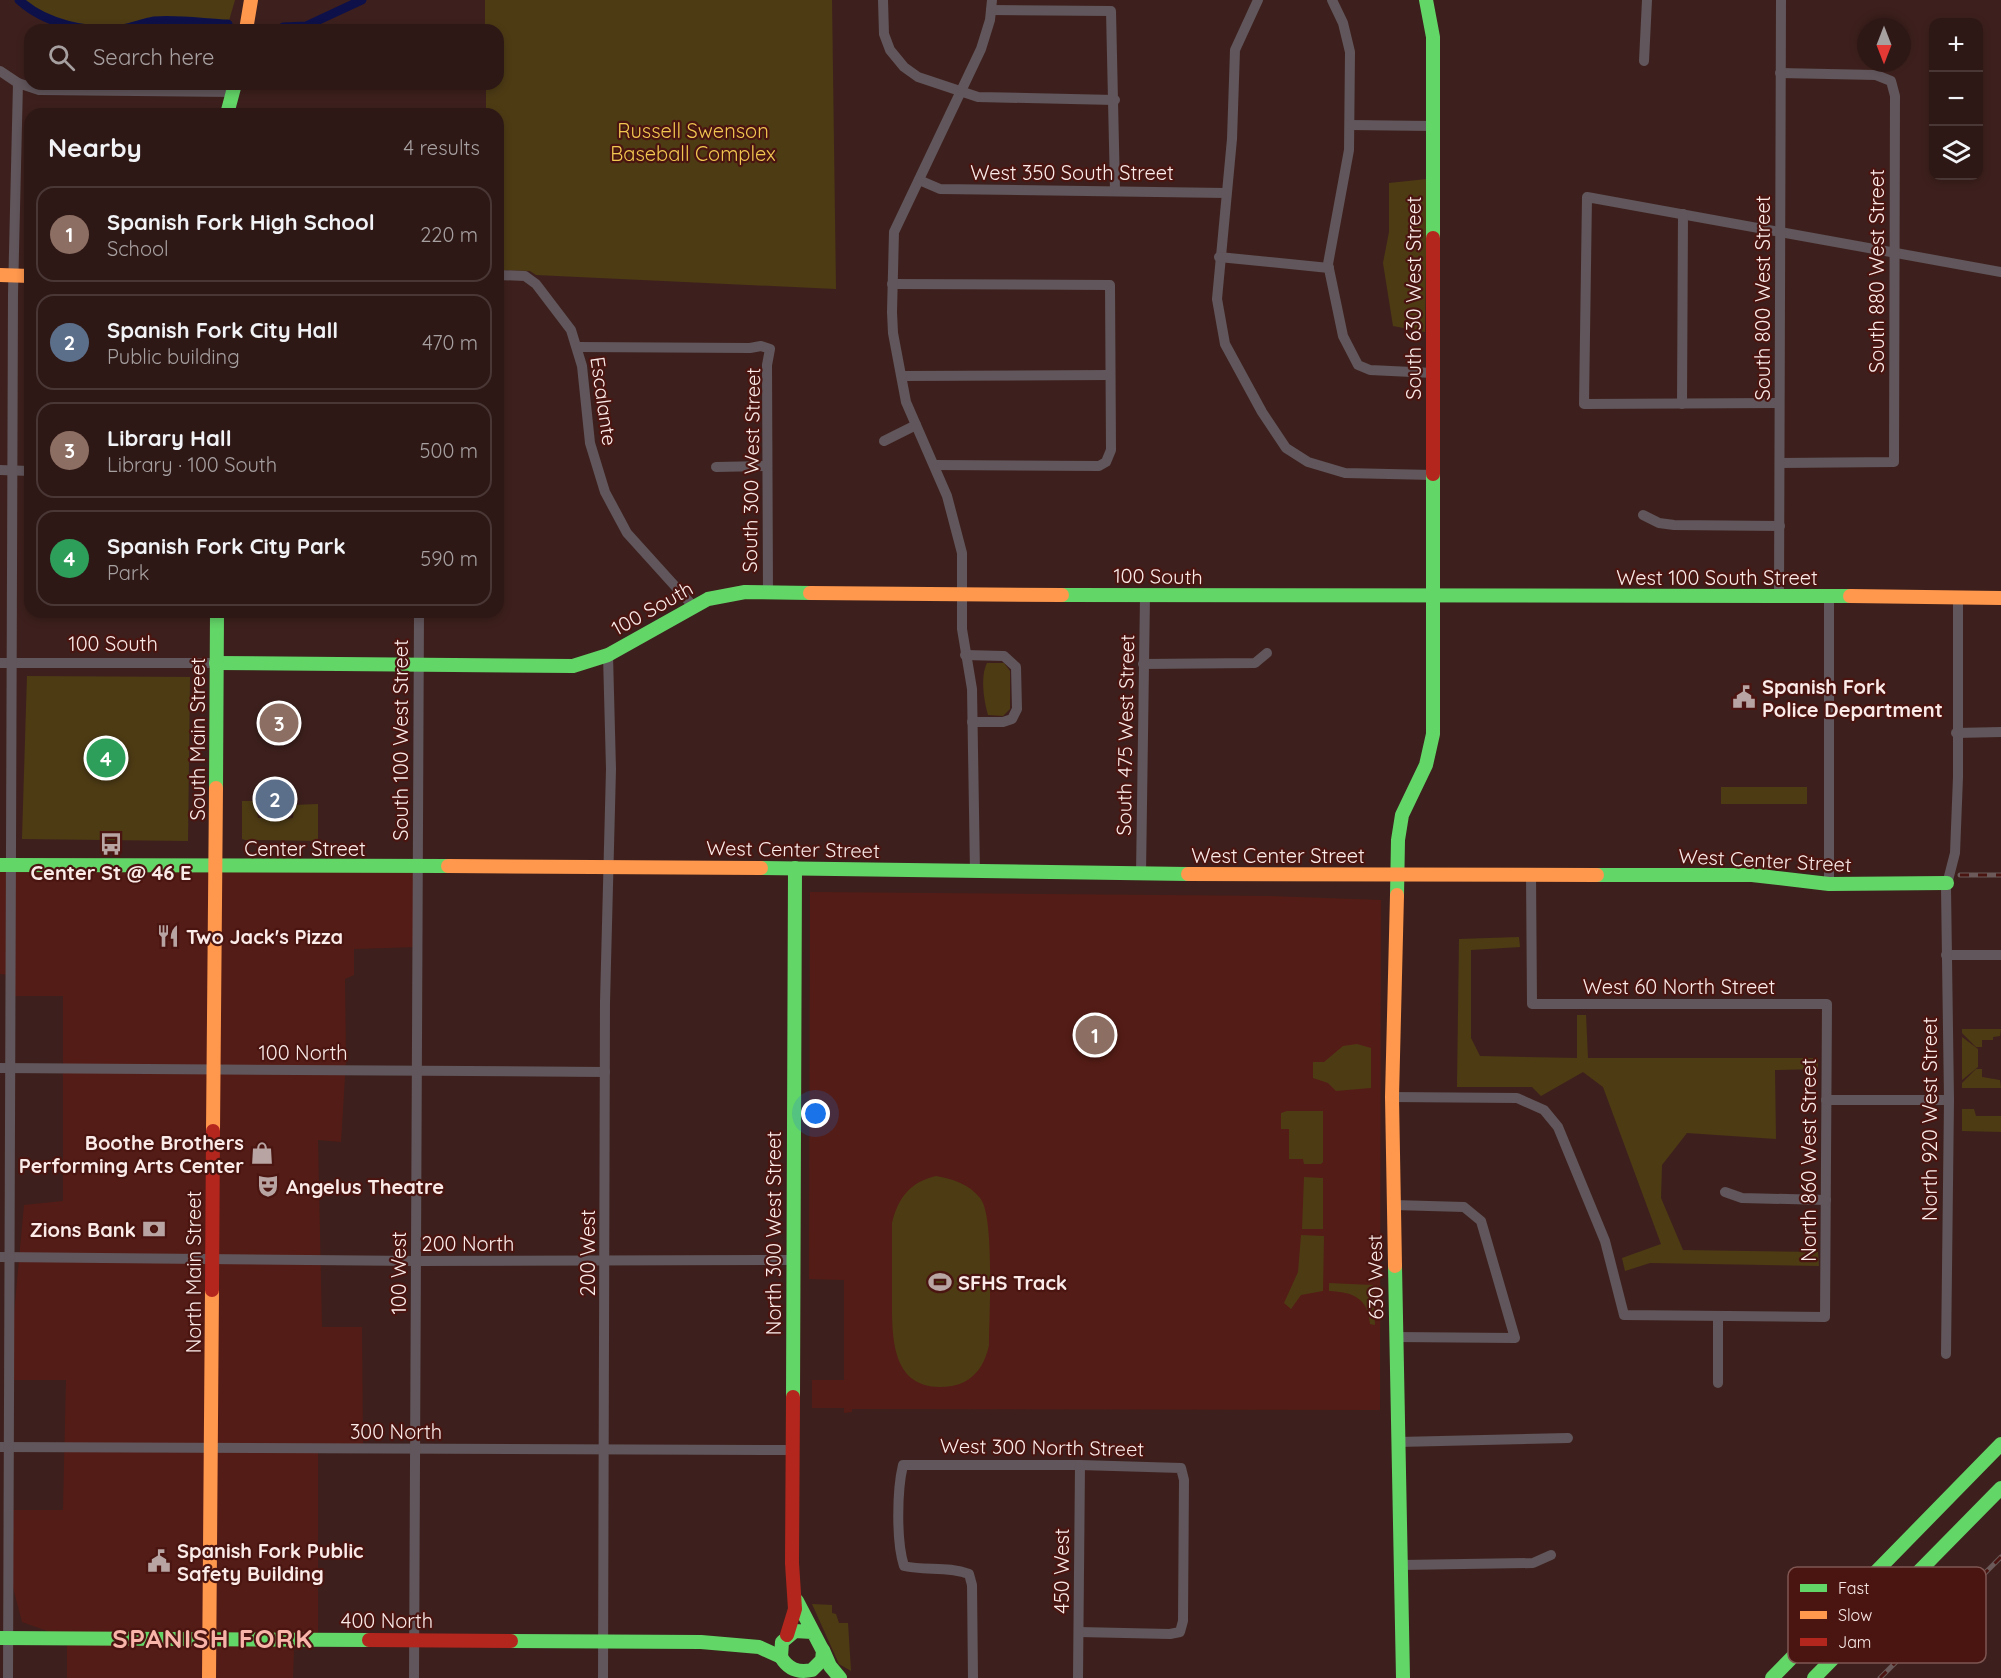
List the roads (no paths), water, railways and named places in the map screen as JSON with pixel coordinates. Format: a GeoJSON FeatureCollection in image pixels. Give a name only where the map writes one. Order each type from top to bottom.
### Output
{"type":"FeatureCollection","features":[{"type":"Feature","properties":{"kind":"main road"},"geometry":{"type":"LineString","coordinates":[[247,24],[251,0]]}},
{"type":"Feature","properties":{"kind":"main road","name":"South 630 West Street"},"geometry":{"type":"LineString","coordinates":[[1396,875],[1402,815],[1426,765],[1433,734],[1433,37],[1426,0]]}},
{"type":"Feature","properties":{"kind":"main road"},"geometry":{"type":"LineString","coordinates":[[229,108],[233,90]]}},
{"type":"Feature","properties":{"kind":"main road"},"geometry":{"type":"LineString","coordinates":[[7,275],[24,276]]}},
{"type":"Feature","properties":{"kind":"main road","name":"100 South"},"geometry":{"type":"LineString","coordinates":[[216,663],[555,667],[594,662],[693,606],[722,595],[768,592],[1432,597]]}},
{"type":"Feature","properties":{"kind":"main road","name":"West 100 South Street"},"geometry":{"type":"LineString","coordinates":[[1432,597],[2001,598]]}},
{"type":"Feature","properties":{"kind":"main road","name":"South Main Street"},"geometry":{"type":"LineString","coordinates":[[215,867],[217,618]]}},
{"type":"Feature","properties":{"kind":"main road","name":"Center Street"},"geometry":{"type":"LineString","coordinates":[[6,865],[609,867]]}},
{"type":"Feature","properties":{"kind":"main road","name":"North Main Street"},"geometry":{"type":"LineString","coordinates":[[209,1678],[215,867]]}},
{"type":"Feature","properties":{"kind":"main road","name":"West Center Street"},"geometry":{"type":"LineString","coordinates":[[609,867],[1142,874],[1752,875],[1829,884],[1947,884]]}},
{"type":"Feature","properties":{"kind":"main road","name":"North 300 West Street"},"geometry":{"type":"LineString","coordinates":[[795,868],[792,1260],[792,1570],[795,1598]]}},
{"type":"Feature","properties":{"kind":"main road","name":"630 West"},"geometry":{"type":"LineString","coordinates":[[1396,875],[1392,1097],[1402,1678]]}},
{"type":"Feature","properties":{"kind":"main road"},"geometry":{"type":"LineString","coordinates":[[1881,1567],[2001,1444]]}},
{"type":"Feature","properties":{"kind":"main road"},"geometry":{"type":"LineString","coordinates":[[1923,1567],[2001,1488]]}},
{"type":"Feature","properties":{"kind":"main road"},"geometry":{"type":"LineString","coordinates":[[795,1598],[812,1632],[822,1643],[830,1666],[840,1678]]}},
{"type":"Feature","properties":{"kind":"main road"},"geometry":{"type":"LineString","coordinates":[[788,1678],[782,1660],[786,1637],[794,1623],[795,1598]]}},
{"type":"Feature","properties":{"kind":"main road"},"geometry":{"type":"LineString","coordinates":[[786,1637],[799,1630],[812,1632]]}},
{"type":"Feature","properties":{"kind":"main road","name":"400 North"},"geometry":{"type":"LineString","coordinates":[[4,1638],[701,1641],[786,1637]]}},
{"type":"Feature","properties":{"kind":"main road","name":"400 North"},"geometry":{"type":"LineString","coordinates":[[701,1641],[759,1647],[782,1660]]}},
{"type":"Feature","properties":{"kind":"main road"},"geometry":{"type":"LineString","coordinates":[[807,1674],[820,1663],[823,1650]]}},
{"type":"Feature","properties":{"kind":"main road"},"geometry":{"type":"LineString","coordinates":[[782,1660],[794,1671],[824,1678]]}},
{"type":"Feature","properties":{"kind":"main road"},"geometry":{"type":"LineString","coordinates":[[1772,1678],[1788,1662]]}},
{"type":"Feature","properties":{"kind":"main road"},"geometry":{"type":"LineString","coordinates":[[1814,1678],[1829,1663]]}},
{"type":"Feature","properties":{"kind":"street"},"geometry":{"type":"LineString","coordinates":[[883,0],[884,34],[891,50],[904,67],[918,77],[978,97],[1115,100]]}},
{"type":"Feature","properties":{"kind":"street"},"geometry":{"type":"LineString","coordinates":[[1258,0],[1234,50],[1232,139],[1219,257],[1217,298],[1225,344],[1262,412],[1286,448],[1308,462],[1345,473],[1433,475]]}},
{"type":"Feature","properties":{"kind":"street"},"geometry":{"type":"LineString","coordinates":[[1332,0],[1343,23],[1350,52],[1348,150],[1330,240],[1329,268],[1342,336],[1358,365],[1381,372],[1434,373]]}},
{"type":"Feature","properties":{"kind":"street"},"geometry":{"type":"LineString","coordinates":[[1644,61],[1647,0]]}},
{"type":"Feature","properties":{"kind":"street","name":"South 800 West Street"},"geometry":{"type":"LineString","coordinates":[[1779,596],[1781,0]]}},
{"type":"Feature","properties":{"kind":"street"},"geometry":{"type":"LineString","coordinates":[[975,872],[972,689],[962,629],[962,553],[958,531],[934,465],[906,402],[893,333],[892,284],[894,232],[981,49],[991,5],[1111,11],[1115,100],[1115,190]]}},
{"type":"Feature","properties":{"kind":"street"},"geometry":{"type":"LineString","coordinates":[[0,71],[24,85]]}},
{"type":"Feature","properties":{"kind":"street","name":"South 880 West Street"},"geometry":{"type":"LineString","coordinates":[[1780,74],[1876,75],[1891,81],[1895,96],[1894,462],[1780,463]]}},
{"type":"Feature","properties":{"kind":"street"},"geometry":{"type":"LineString","coordinates":[[8,1678],[4,1638],[4,1257],[6,865],[13,663],[14,470],[7,275],[18,83]]}},
{"type":"Feature","properties":{"kind":"street"},"geometry":{"type":"LineString","coordinates":[[1350,125],[1432,126]]}},
{"type":"Feature","properties":{"kind":"street","name":"West 350 South Street"},"geometry":{"type":"LineString","coordinates":[[919,180],[940,189],[1226,193]]}},
{"type":"Feature","properties":{"kind":"street"},"geometry":{"type":"LineString","coordinates":[[1779,403],[1584,404],[1587,197],[2001,272]]}},
{"type":"Feature","properties":{"kind":"street"},"geometry":{"type":"LineString","coordinates":[[1682,404],[1683,214]]}},
{"type":"Feature","properties":{"kind":"street"},"geometry":{"type":"LineString","coordinates":[[1219,257],[1329,268]]}},
{"type":"Feature","properties":{"kind":"street"},"geometry":{"type":"LineString","coordinates":[[504,275],[525,276],[536,284],[571,330],[578,347]]}},
{"type":"Feature","properties":{"kind":"street"},"geometry":{"type":"LineString","coordinates":[[892,284],[1110,285],[1111,450],[1106,462],[1099,466],[934,465]]}},
{"type":"Feature","properties":{"kind":"street","name":"South 300 West Street"},"geometry":{"type":"LineString","coordinates":[[578,347],[750,348],[761,346],[770,349],[767,466],[768,592]]}},
{"type":"Feature","properties":{"kind":"street","name":"Escalante"},"geometry":{"type":"LineString","coordinates":[[578,347],[590,443],[605,492],[627,533],[693,606]]}},
{"type":"Feature","properties":{"kind":"street"},"geometry":{"type":"LineString","coordinates":[[902,376],[1110,375]]}},
{"type":"Feature","properties":{"kind":"street"},"geometry":{"type":"LineString","coordinates":[[884,441],[916,425]]}},
{"type":"Feature","properties":{"kind":"street"},"geometry":{"type":"LineString","coordinates":[[716,467],[767,466]]}},
{"type":"Feature","properties":{"kind":"street"},"geometry":{"type":"LineString","coordinates":[[0,470],[24,471]]}},
{"type":"Feature","properties":{"kind":"street"},"geometry":{"type":"LineString","coordinates":[[1643,515],[1659,523],[1674,525],[1780,526]]}},
{"type":"Feature","properties":{"kind":"street","name":"South 475 West Street"},"geometry":{"type":"LineString","coordinates":[[1142,874],[1144,596]]}},
{"type":"Feature","properties":{"kind":"street"},"geometry":{"type":"LineString","coordinates":[[1829,596],[1829,884]]}},
{"type":"Feature","properties":{"kind":"street","name":"North 920 West Street"},"geometry":{"type":"LineString","coordinates":[[1946,1354],[1949,1100],[1947,884],[1955,852],[1958,777],[1956,733],[1958,599]]}},
{"type":"Feature","properties":{"kind":"street","name":"South 100 West Street"},"geometry":{"type":"LineString","coordinates":[[418,618],[418,868]]}},
{"type":"Feature","properties":{"kind":"street"},"geometry":{"type":"LineString","coordinates":[[1143,664],[1255,663],[1267,654]]}},
{"type":"Feature","properties":{"kind":"street","name":"200 West"},"geometry":{"type":"LineString","coordinates":[[603,1678],[605,1072],[609,867],[608,655]]}},
{"type":"Feature","properties":{"kind":"street"},"geometry":{"type":"LineString","coordinates":[[965,655],[1004,656],[1016,667],[1017,709],[1012,719],[1003,722],[972,722]]}},
{"type":"Feature","properties":{"kind":"street","name":"100 South"},"geometry":{"type":"LineString","coordinates":[[0,663],[216,663]]}},
{"type":"Feature","properties":{"kind":"street"},"geometry":{"type":"LineString","coordinates":[[1956,733],[2001,732]]}},
{"type":"Feature","properties":{"kind":"street","name":"100 West"},"geometry":{"type":"LineString","coordinates":[[414,1678],[418,868]]}},
{"type":"Feature","properties":{"kind":"street","name":"West 60 North Street"},"geometry":{"type":"LineString","coordinates":[[1531,874],[1532,1004],[1827,1004]]}},
{"type":"Feature","properties":{"kind":"street"},"geometry":{"type":"LineString","coordinates":[[1946,955],[2001,955]]}},
{"type":"Feature","properties":{"kind":"street","name":"North 860 West Street"},"geometry":{"type":"LineString","coordinates":[[1718,1316],[1826,1317],[1827,1004]]}},
{"type":"Feature","properties":{"kind":"street","name":"100 North"},"geometry":{"type":"LineString","coordinates":[[5,1068],[605,1072]]}},
{"type":"Feature","properties":{"kind":"street"},"geometry":{"type":"LineString","coordinates":[[1392,1097],[1510,1097],[1538,1106],[1558,1126],[1595,1214],[1614,1267],[1624,1315],[1718,1316],[1718,1383]]}},
{"type":"Feature","properties":{"kind":"street"},"geometry":{"type":"LineString","coordinates":[[1826,1100],[1949,1100]]}},
{"type":"Feature","properties":{"kind":"street"},"geometry":{"type":"LineString","coordinates":[[1725,1192],[1742,1198],[1826,1200]]}},
{"type":"Feature","properties":{"kind":"street"},"geometry":{"type":"LineString","coordinates":[[1394,1205],[1464,1207],[1474,1213],[1480,1221],[1515,1338],[1396,1337]]}},
{"type":"Feature","properties":{"kind":"street","name":"200 North"},"geometry":{"type":"LineString","coordinates":[[4,1257],[213,1257],[417,1261],[792,1260]]}},
{"type":"Feature","properties":{"kind":"street"},"geometry":{"type":"LineString","coordinates":[[1398,1442],[1569,1438]]}},
{"type":"Feature","properties":{"kind":"street","name":"300 North"},"geometry":{"type":"LineString","coordinates":[[4,1447],[792,1450]]}},
{"type":"Feature","properties":{"kind":"street","name":"West 300 North Street"},"geometry":{"type":"LineString","coordinates":[[973,1678],[972,1585],[969,1574],[958,1570],[917,1569],[904,1566],[900,1553],[900,1477],[903,1464],[1181,1468],[1184,1503],[1183,1621],[1180,1632],[1170,1634],[1079,1632]]}},
{"type":"Feature","properties":{"kind":"street","name":"450 West"},"geometry":{"type":"LineString","coordinates":[[1078,1678],[1080,1465]]}},
{"type":"Feature","properties":{"kind":"street"},"geometry":{"type":"LineString","coordinates":[[1401,1565],[1533,1563],[1551,1555]]}},
{"type":"Feature","properties":{"kind":"waterway"},"geometry":{"type":"LineString","coordinates":[[19,0],[41,15],[64,24]]}},
{"type":"Feature","properties":{"kind":"waterway"},"geometry":{"type":"LineString","coordinates":[[310,24],[362,0]]}},
{"type":"Feature","properties":{"kind":"waterway"},"geometry":{"type":"LineString","coordinates":[[142,24],[163,21],[228,24]]}},
{"type":"Feature","properties":{"kind":"railway"},"geometry":{"type":"LineString","coordinates":[[1960,875],[2001,875]]}},
{"type":"Feature","properties":{"kind":"railway"},"geometry":{"type":"LineString","coordinates":[[1986,1572],[2001,1557]]}},
{"type":"Feature","properties":{"kind":"railway"},"geometry":{"type":"LineString","coordinates":[[1880,1678],[1895,1663]]}},
{"type":"Feature","properties":{"kind":"place","name":"Spanish Fork Police Department"},"geometry":{"type":"Point","coordinates":[1744,697]}},
{"type":"Feature","properties":{"kind":"place","name":"Library Hall"},"geometry":{"type":"Point","coordinates":[279,723]}},
{"type":"Feature","properties":{"kind":"place","name":"Spanish Fork City Park"},"geometry":{"type":"Point","coordinates":[106,758]}},
{"type":"Feature","properties":{"kind":"place","name":"Spanish Fork City Hall"},"geometry":{"type":"Point","coordinates":[275,799]}},
{"type":"Feature","properties":{"kind":"place","name":"Center St @ 46 E"},"geometry":{"type":"Point","coordinates":[111,844]}},
{"type":"Feature","properties":{"kind":"place","name":"Two Jack's Pizza"},"geometry":{"type":"Point","coordinates":[168,936]}},
{"type":"Feature","properties":{"kind":"place","name":"Spanish Fork High School"},"geometry":{"type":"Point","coordinates":[1095,1035]}},
{"type":"Feature","properties":{"kind":"place","name":"Boothe Brothers Performing Arts Center"},"geometry":{"type":"Point","coordinates":[262,1153]}},
{"type":"Feature","properties":{"kind":"place","name":"Angelus Theatre"},"geometry":{"type":"Point","coordinates":[268,1186]}},
{"type":"Feature","properties":{"kind":"place","name":"Zions Bank"},"geometry":{"type":"Point","coordinates":[154,1229]}},
{"type":"Feature","properties":{"kind":"place","name":"SFHS Track"},"geometry":{"type":"Point","coordinates":[940,1282]}},
{"type":"Feature","properties":{"kind":"place","name":"Spanish Fork Public Safety Building"},"geometry":{"type":"Point","coordinates":[159,1561]}},
{"type":"Feature","properties":{"kind":"district","name":"SPANISH FORK"},"geometry":{"type":"Point","coordinates":[213,1638]}},
{"type":"Feature","properties":{"kind":"park label","name":"Russell Swenson Baseball Complex"},"geometry":{"type":"Point","coordinates":[693,142]}}]}
